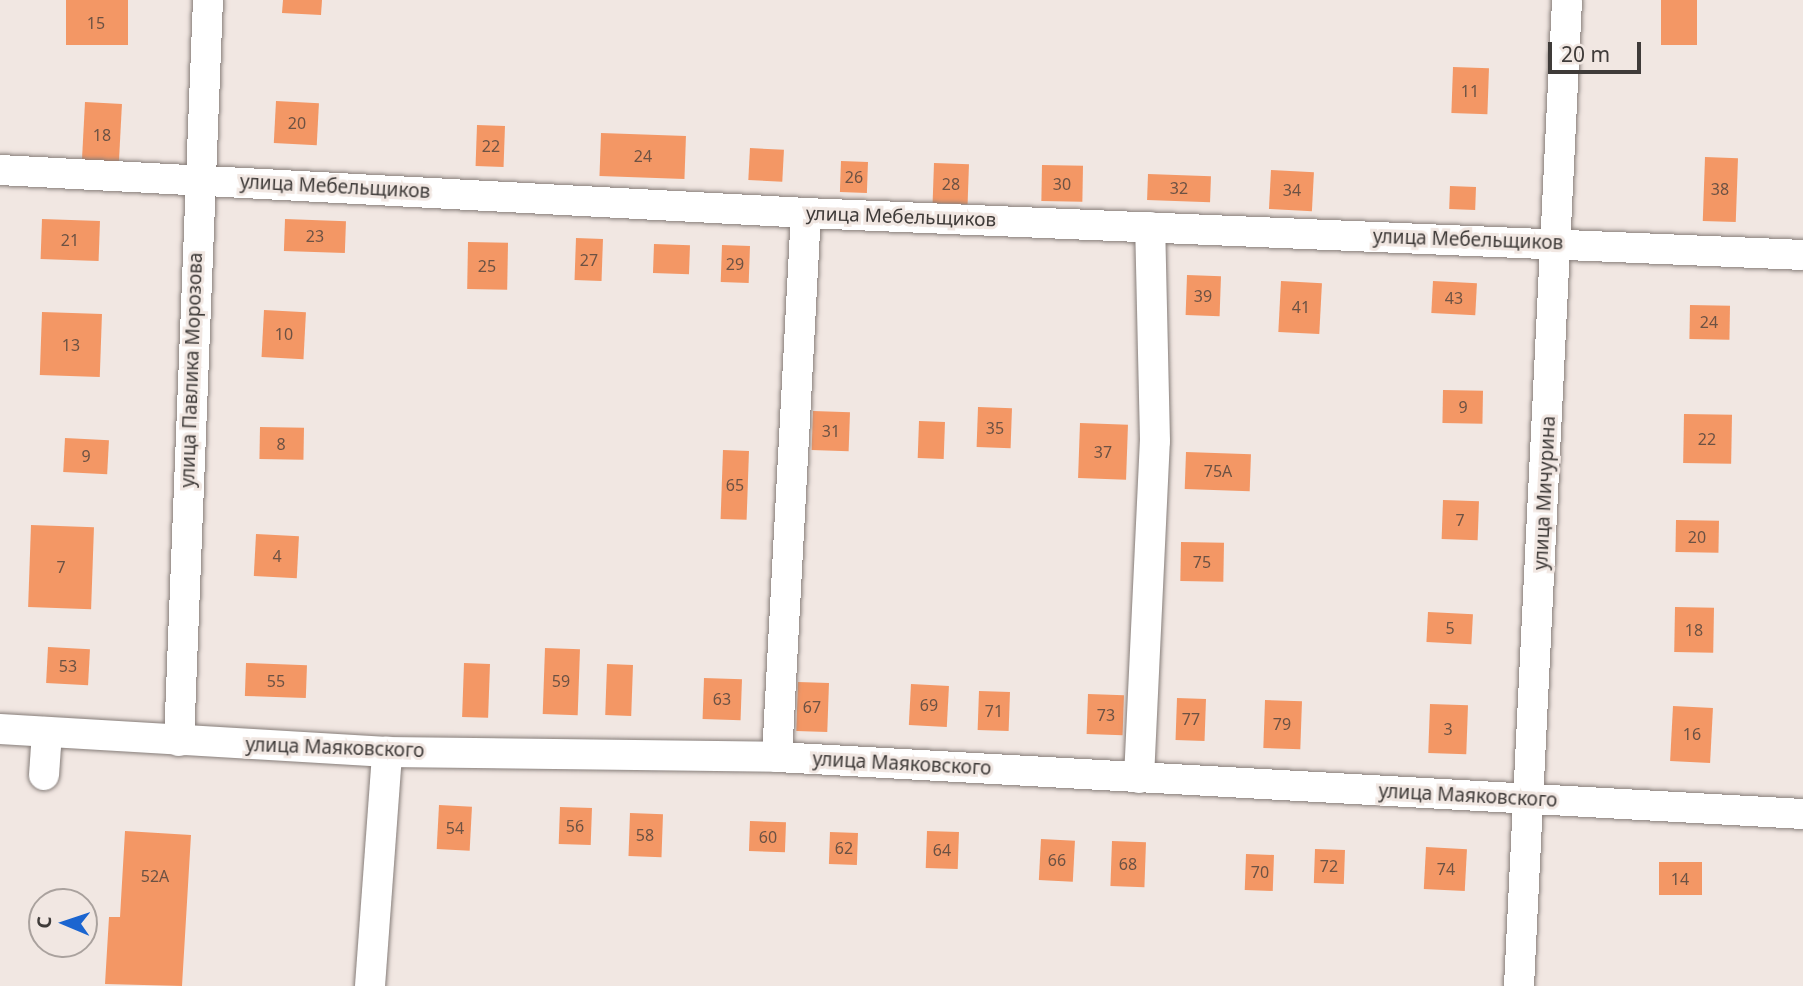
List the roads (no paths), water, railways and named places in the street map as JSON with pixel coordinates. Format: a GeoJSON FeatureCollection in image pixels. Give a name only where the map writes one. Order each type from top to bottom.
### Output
{"type":"FeatureCollection","features":[{"type":"Feature","properties":{"kind":"street","name":"улица Павлика Морозова"},"geometry":{"type":"LineString","coordinates":[[179,741],[208,0]]}},
{"type":"Feature","properties":{"kind":"street","name":"улица Мичурина"},"geometry":{"type":"LineString","coordinates":[[1519,986],[1558,244],[1566,0]]}},
{"type":"Feature","properties":{"kind":"street","name":"улица Мебельщиков"},"geometry":{"type":"LineString","coordinates":[[0,170],[806,213],[1803,255]]}},
{"type":"Feature","properties":{"kind":"street"},"geometry":{"type":"LineString","coordinates":[[777,757],[806,213]]}},
{"type":"Feature","properties":{"kind":"street"},"geometry":{"type":"LineString","coordinates":[[1139,778],[1155,441],[1150,227]]}},
{"type":"Feature","properties":{"kind":"street","name":"улица Маяковского"},"geometry":{"type":"LineString","coordinates":[[0,729],[387,752],[777,757],[1803,814]]}},
{"type":"Feature","properties":{"kind":"street"},"geometry":{"type":"LineString","coordinates":[[44,775],[47,732]]}},
{"type":"Feature","properties":{"kind":"street"},"geometry":{"type":"LineString","coordinates":[[370,986],[387,752]]}}]}
